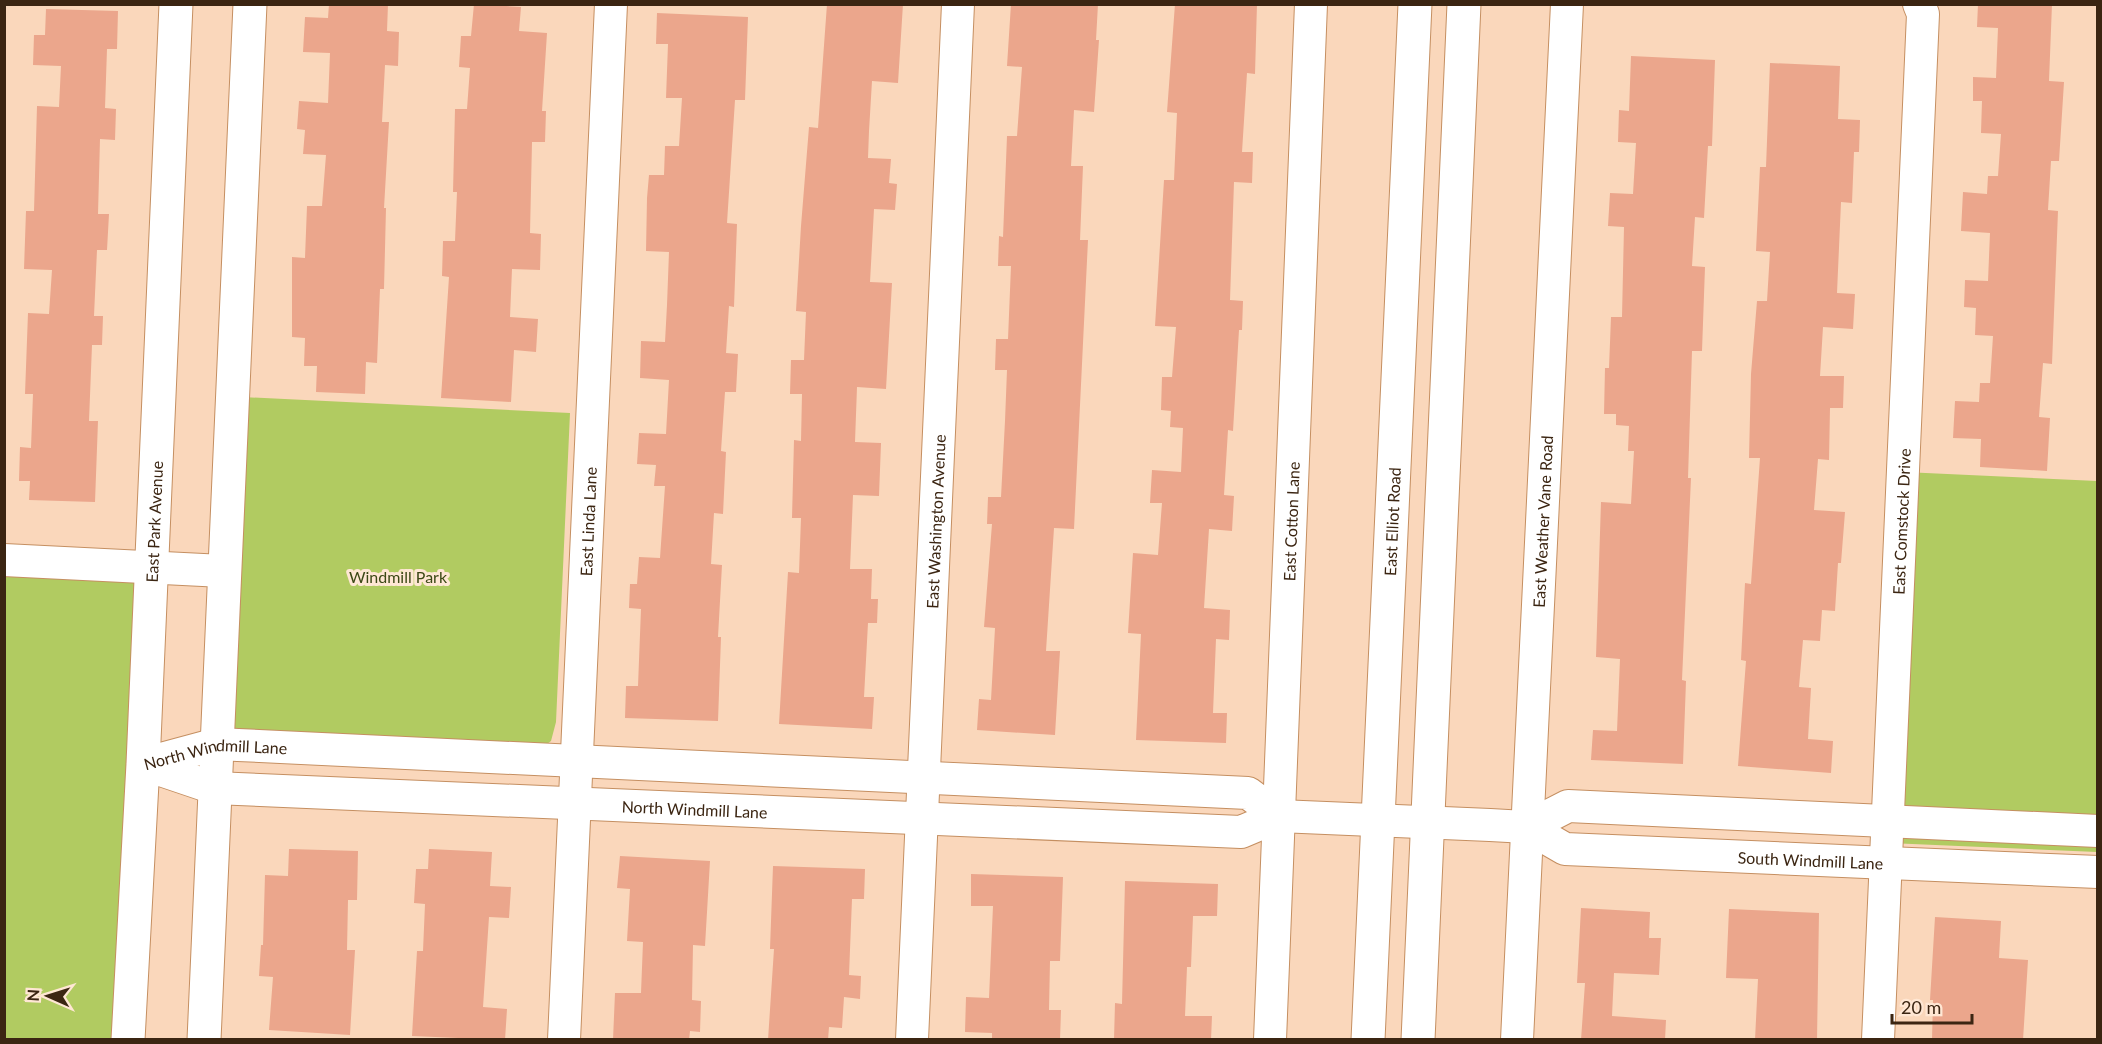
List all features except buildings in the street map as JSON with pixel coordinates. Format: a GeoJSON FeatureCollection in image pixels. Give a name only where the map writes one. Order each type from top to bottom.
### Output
{"type":"FeatureCollection","features":[{"type":"Feature","properties":{"kind":"street","name":"East Park Avenue"},"geometry":{"type":"LineString","coordinates":[[128,1040],[143,764],[176,4]]}},
{"type":"Feature","properties":{"kind":"street"},"geometry":{"type":"LineString","coordinates":[[204,1040],[223,571],[250,4]]}},
{"type":"Feature","properties":{"kind":"street","name":"East Linda Lane"},"geometry":{"type":"LineString","coordinates":[[564,1040],[611,4]]}},
{"type":"Feature","properties":{"kind":"street","name":"East Washington Avenue"},"geometry":{"type":"LineString","coordinates":[[912,1040],[958,4]]}},
{"type":"Feature","properties":{"kind":"street","name":"East Cotton Lane"},"geometry":{"type":"LineString","coordinates":[[1270,1040],[1311,4]]}},
{"type":"Feature","properties":{"kind":"street","name":"East Elliot Road"},"geometry":{"type":"LineString","coordinates":[[1415,4],[1403,821],[1418,1040]]}},
{"type":"Feature","properties":{"kind":"street","name":"East Elliot Road"},"geometry":{"type":"LineString","coordinates":[[1368,1040],[1403,821],[1464,4]]}},
{"type":"Feature","properties":{"kind":"street","name":"East Weather Vane Road"},"geometry":{"type":"LineString","coordinates":[[1517,1040],[1567,4]]}},
{"type":"Feature","properties":{"kind":"street","name":"East Comstock Drive"},"geometry":{"type":"LineString","coordinates":[[1878,1040],[1923,14],[1918,4]]}},
{"type":"Feature","properties":{"kind":"street"},"geometry":{"type":"LineString","coordinates":[[4,560],[223,571]]}},
{"type":"Feature","properties":{"kind":"street","name":"North Windmill Lane"},"geometry":{"type":"LineString","coordinates":[[143,764],[217,744],[576,763],[1248,793],[1280,816]]}},
{"type":"Feature","properties":{"kind":"street","name":"North Windmill Lane"},"geometry":{"type":"LineString","coordinates":[[143,764],[214,788],[1241,832],[1280,816],[1403,821]]}},
{"type":"Feature","properties":{"kind":"street"},"geometry":{"type":"LineString","coordinates":[[1527,827],[1568,806],[2097,831]]}},
{"type":"Feature","properties":{"kind":"street","name":"South Windmill Lane"},"geometry":{"type":"LineString","coordinates":[[1403,821],[1527,827],[1565,849],[2097,872]]}},
{"type":"Feature","properties":{"kind":"green space","name":"Windmill Park"},"geometry":{"type":"Polygon","coordinates":[[[242,397],[570,413],[556,722],[551,741],[540,749],[238,734],[231,727],[242,397]]]}},
{"type":"Feature","properties":{"kind":"green space"},"geometry":{"type":"Polygon","coordinates":[[[1904,472],[2097,481],[2097,852],[1889,843],[1904,472]]]}},
{"type":"Feature","properties":{"kind":"green space"},"geometry":{"type":"Polygon","coordinates":[[[5,560],[152,567],[128,1039],[5,1039],[5,560]]]}}]}
